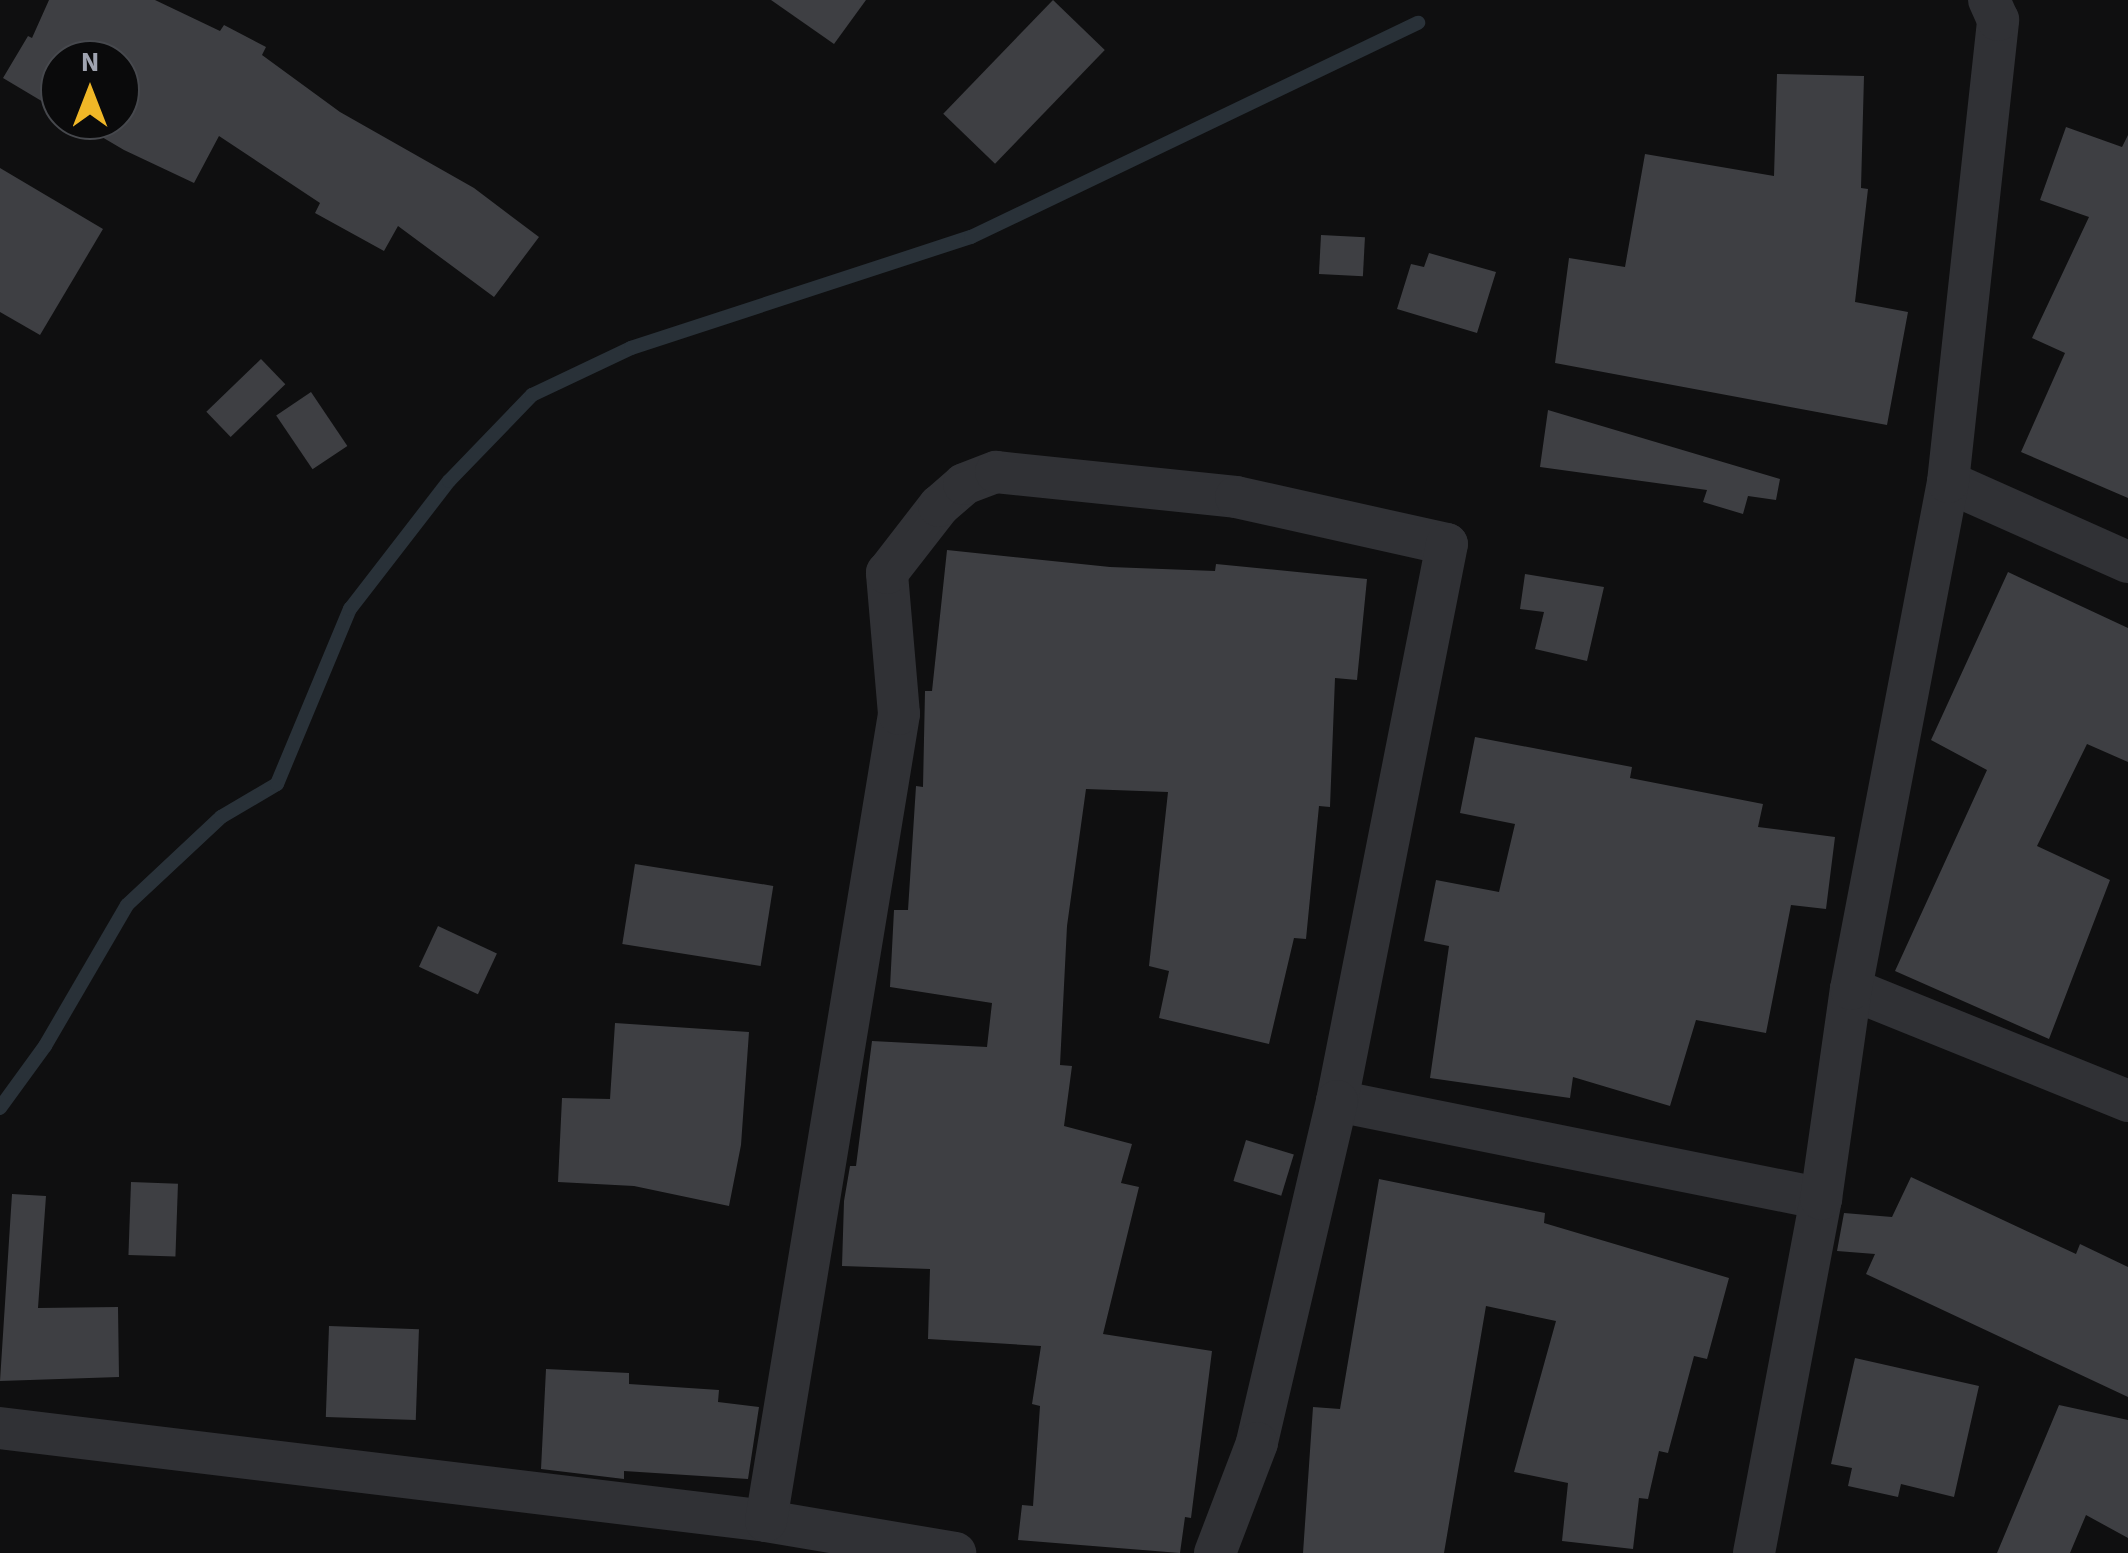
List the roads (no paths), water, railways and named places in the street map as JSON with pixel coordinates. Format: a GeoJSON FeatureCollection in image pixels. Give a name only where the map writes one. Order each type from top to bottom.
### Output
{"type":"FeatureCollection","features":[{"type":"Feature","properties":{"kind":"street"},"geometry":{"type":"LineString","coordinates":[[1754,1553],[1821,1199],[1851,989],[1948,482],[1998,20],[1989,0]]}},
{"type":"Feature","properties":{"kind":"street"},"geometry":{"type":"LineString","coordinates":[[766,1522],[898,714],[887,573],[938,506],[964,484],[996,472],[1236,497],[1447,544],[1337,1101],[1257,1443],[1215,1553]]}},
{"type":"Feature","properties":{"kind":"street"},"geometry":{"type":"LineString","coordinates":[[1948,482],[2128,562]]}},
{"type":"Feature","properties":{"kind":"street"},"geometry":{"type":"LineString","coordinates":[[1851,989],[2128,1101]]}},
{"type":"Feature","properties":{"kind":"street"},"geometry":{"type":"LineString","coordinates":[[1337,1101],[1821,1199]]}},
{"type":"Feature","properties":{"kind":"street"},"geometry":{"type":"LineString","coordinates":[[0,1428],[766,1522],[956,1553]]}},
{"type":"Feature","properties":{"kind":"waterway"},"geometry":{"type":"LineString","coordinates":[[0,1108],[45,1046],[127,905],[221,817],[277,784],[350,609],[449,481],[532,395],[631,348],[971,237],[1418,23]]}}]}
